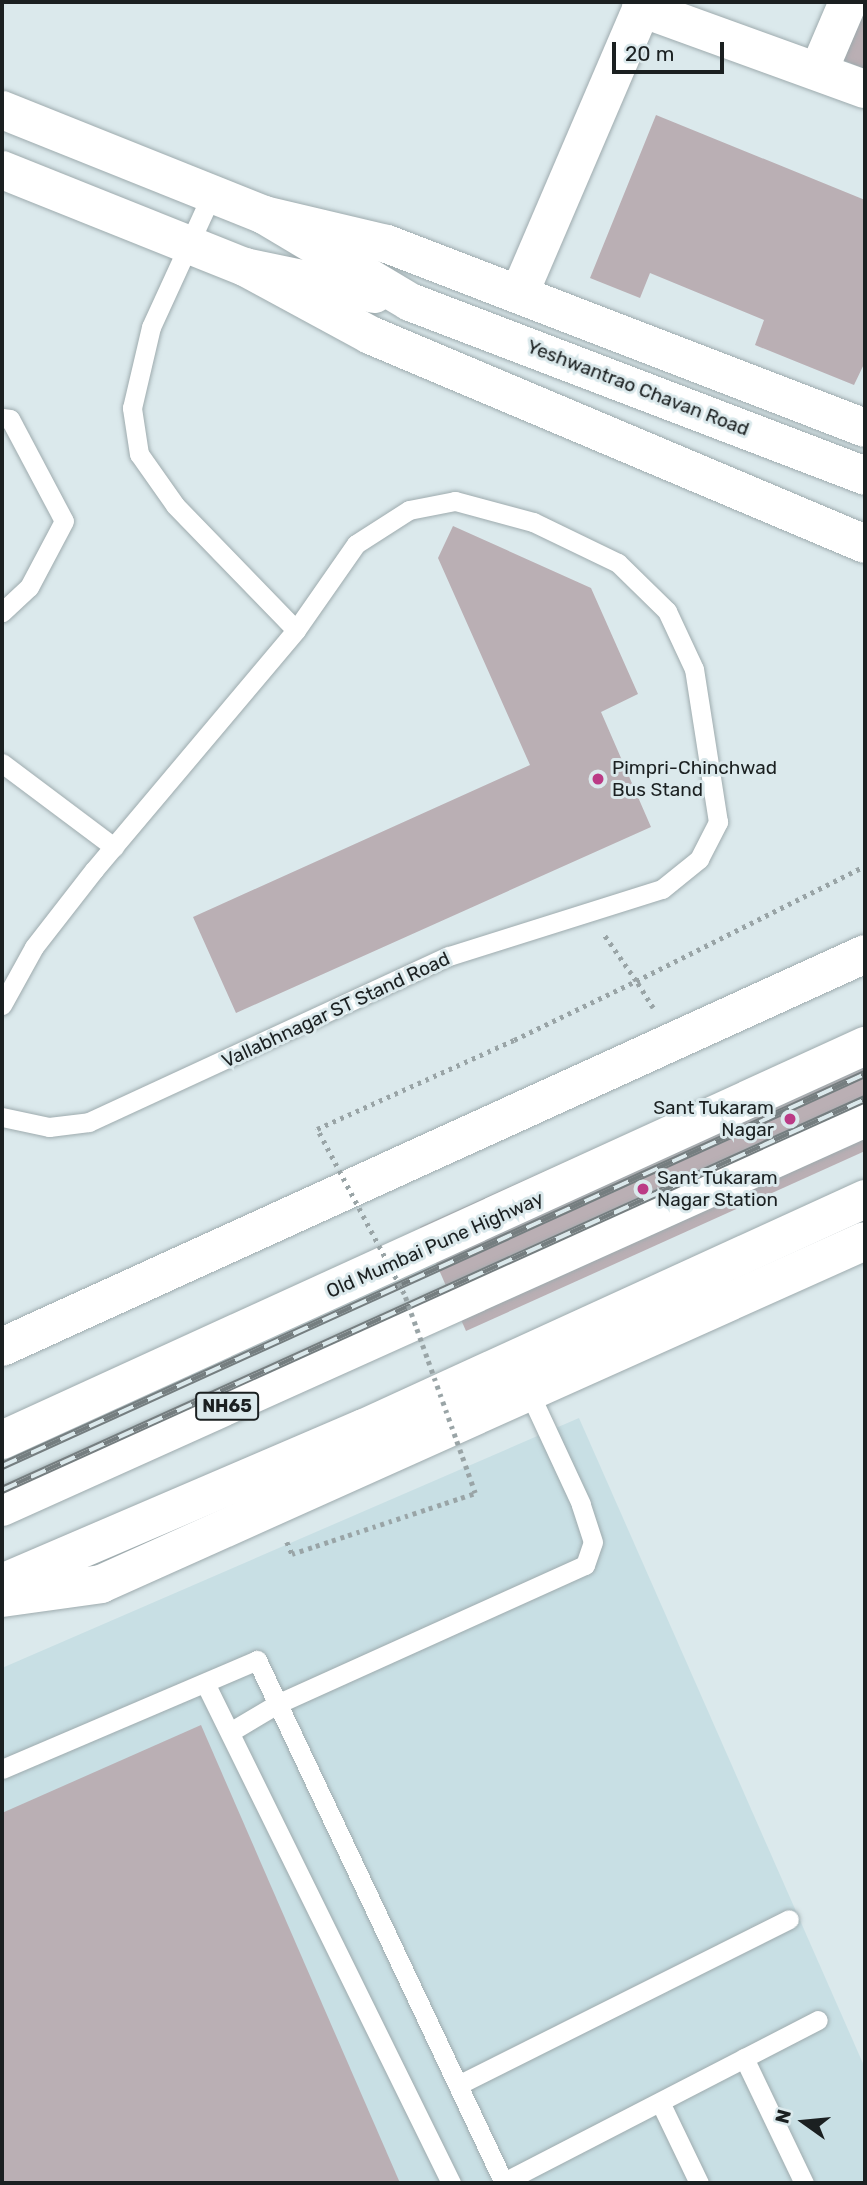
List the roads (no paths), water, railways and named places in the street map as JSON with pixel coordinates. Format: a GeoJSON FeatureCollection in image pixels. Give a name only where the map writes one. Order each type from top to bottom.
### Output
{"type":"FeatureCollection","features":[{"type":"Feature","properties":{"kind":"main road"},"geometry":{"type":"LineString","coordinates":[[819,70],[848,2]]}},
{"type":"Feature","properties":{"kind":"main road"},"geometry":{"type":"LineString","coordinates":[[520,292],[643,5],[865,89]]}},
{"type":"Feature","properties":{"kind":"main road","name":"Yeshwantrao Chavan Road"},"geometry":{"type":"LineString","coordinates":[[2,110],[264,215],[410,302]]}},
{"type":"Feature","properties":{"kind":"main road","name":"Yeshwantrao Chavan Road"},"geometry":{"type":"LineString","coordinates":[[2,170],[245,267],[410,302],[865,476]]}},
{"type":"Feature","properties":{"kind":"main road"},"geometry":{"type":"LineString","coordinates":[[264,215],[387,244],[520,292],[865,428]]}},
{"type":"Feature","properties":{"kind":"main road"},"geometry":{"type":"LineString","coordinates":[[245,267],[370,335],[865,544]]}},
{"type":"Feature","properties":{"kind":"main road"},"geometry":{"type":"LineString","coordinates":[[2,1348],[865,954]]}},
{"type":"Feature","properties":{"kind":"main road","name":"Old Mumbai Pune Highway"},"geometry":{"type":"LineString","coordinates":[[2,1440],[865,1046]]}},
{"type":"Feature","properties":{"kind":"main road","name":"NH65"},"geometry":{"type":"LineString","coordinates":[[2,1507],[865,1118]]}},
{"type":"Feature","properties":{"kind":"main road"},"geometry":{"type":"LineString","coordinates":[[2,1583],[364,1428],[865,1199]]}},
{"type":"Feature","properties":{"kind":"main road"},"geometry":{"type":"LineString","coordinates":[[2,1598],[102,1584],[865,1241]]}},
{"type":"Feature","properties":{"kind":"lane"},"geometry":{"type":"LineString","coordinates":[[212,194],[151,327],[132,408],[139,454],[175,505],[296,630]]}},
{"type":"Feature","properties":{"kind":"lane"},"geometry":{"type":"LineString","coordinates":[[2,418],[10,419],[64,522],[29,587],[2,612]]}},
{"type":"Feature","properties":{"kind":"lane","name":"Vallabhnagar ST Stand Road"},"geometry":{"type":"LineString","coordinates":[[2,1005],[34,947],[114,846],[296,630],[356,544],[409,510],[455,501],[533,522],[618,563],[657,601],[694,668],[718,822],[699,859],[662,889],[590,914],[449,956],[89,1122],[49,1127],[2,1116]]}},
{"type":"Feature","properties":{"kind":"lane"},"geometry":{"type":"LineString","coordinates":[[2,763],[114,846]]}},
{"type":"Feature","properties":{"kind":"lane"},"geometry":{"type":"LineString","coordinates":[[230,1732],[277,1704],[585,1565],[593,1542],[581,1504],[529,1392]]}},
{"type":"Feature","properties":{"kind":"lane"},"geometry":{"type":"LineString","coordinates":[[2,1769],[205,1685],[257,1660],[504,2183],[818,2020]]}},
{"type":"Feature","properties":{"kind":"lane"},"geometry":{"type":"LineString","coordinates":[[205,1685],[452,2183]]}},
{"type":"Feature","properties":{"kind":"lane"},"geometry":{"type":"LineString","coordinates":[[458,2085],[789,1919]]}},
{"type":"Feature","properties":{"kind":"lane"},"geometry":{"type":"LineString","coordinates":[[744,2058],[804,2183]]}},
{"type":"Feature","properties":{"kind":"lane"},"geometry":{"type":"LineString","coordinates":[[660,2102],[699,2183]]}},
{"type":"Feature","properties":{"kind":"railway"},"geometry":{"type":"LineString","coordinates":[[2,1466],[865,1074]]}},
{"type":"Feature","properties":{"kind":"railway"},"geometry":{"type":"LineString","coordinates":[[2,1490],[865,1099]]}},
{"type":"Feature","properties":{"kind":"place","name":"Pimpri-Chinchwad Bus Stand"},"geometry":{"type":"Point","coordinates":[598,779]}},
{"type":"Feature","properties":{"kind":"place","name":"Sant Tukaram Nagar"},"geometry":{"type":"Point","coordinates":[790,1119]}},
{"type":"Feature","properties":{"kind":"place","name":"Sant Tukaram Nagar Station"},"geometry":{"type":"Point","coordinates":[643,1189]}}]}
